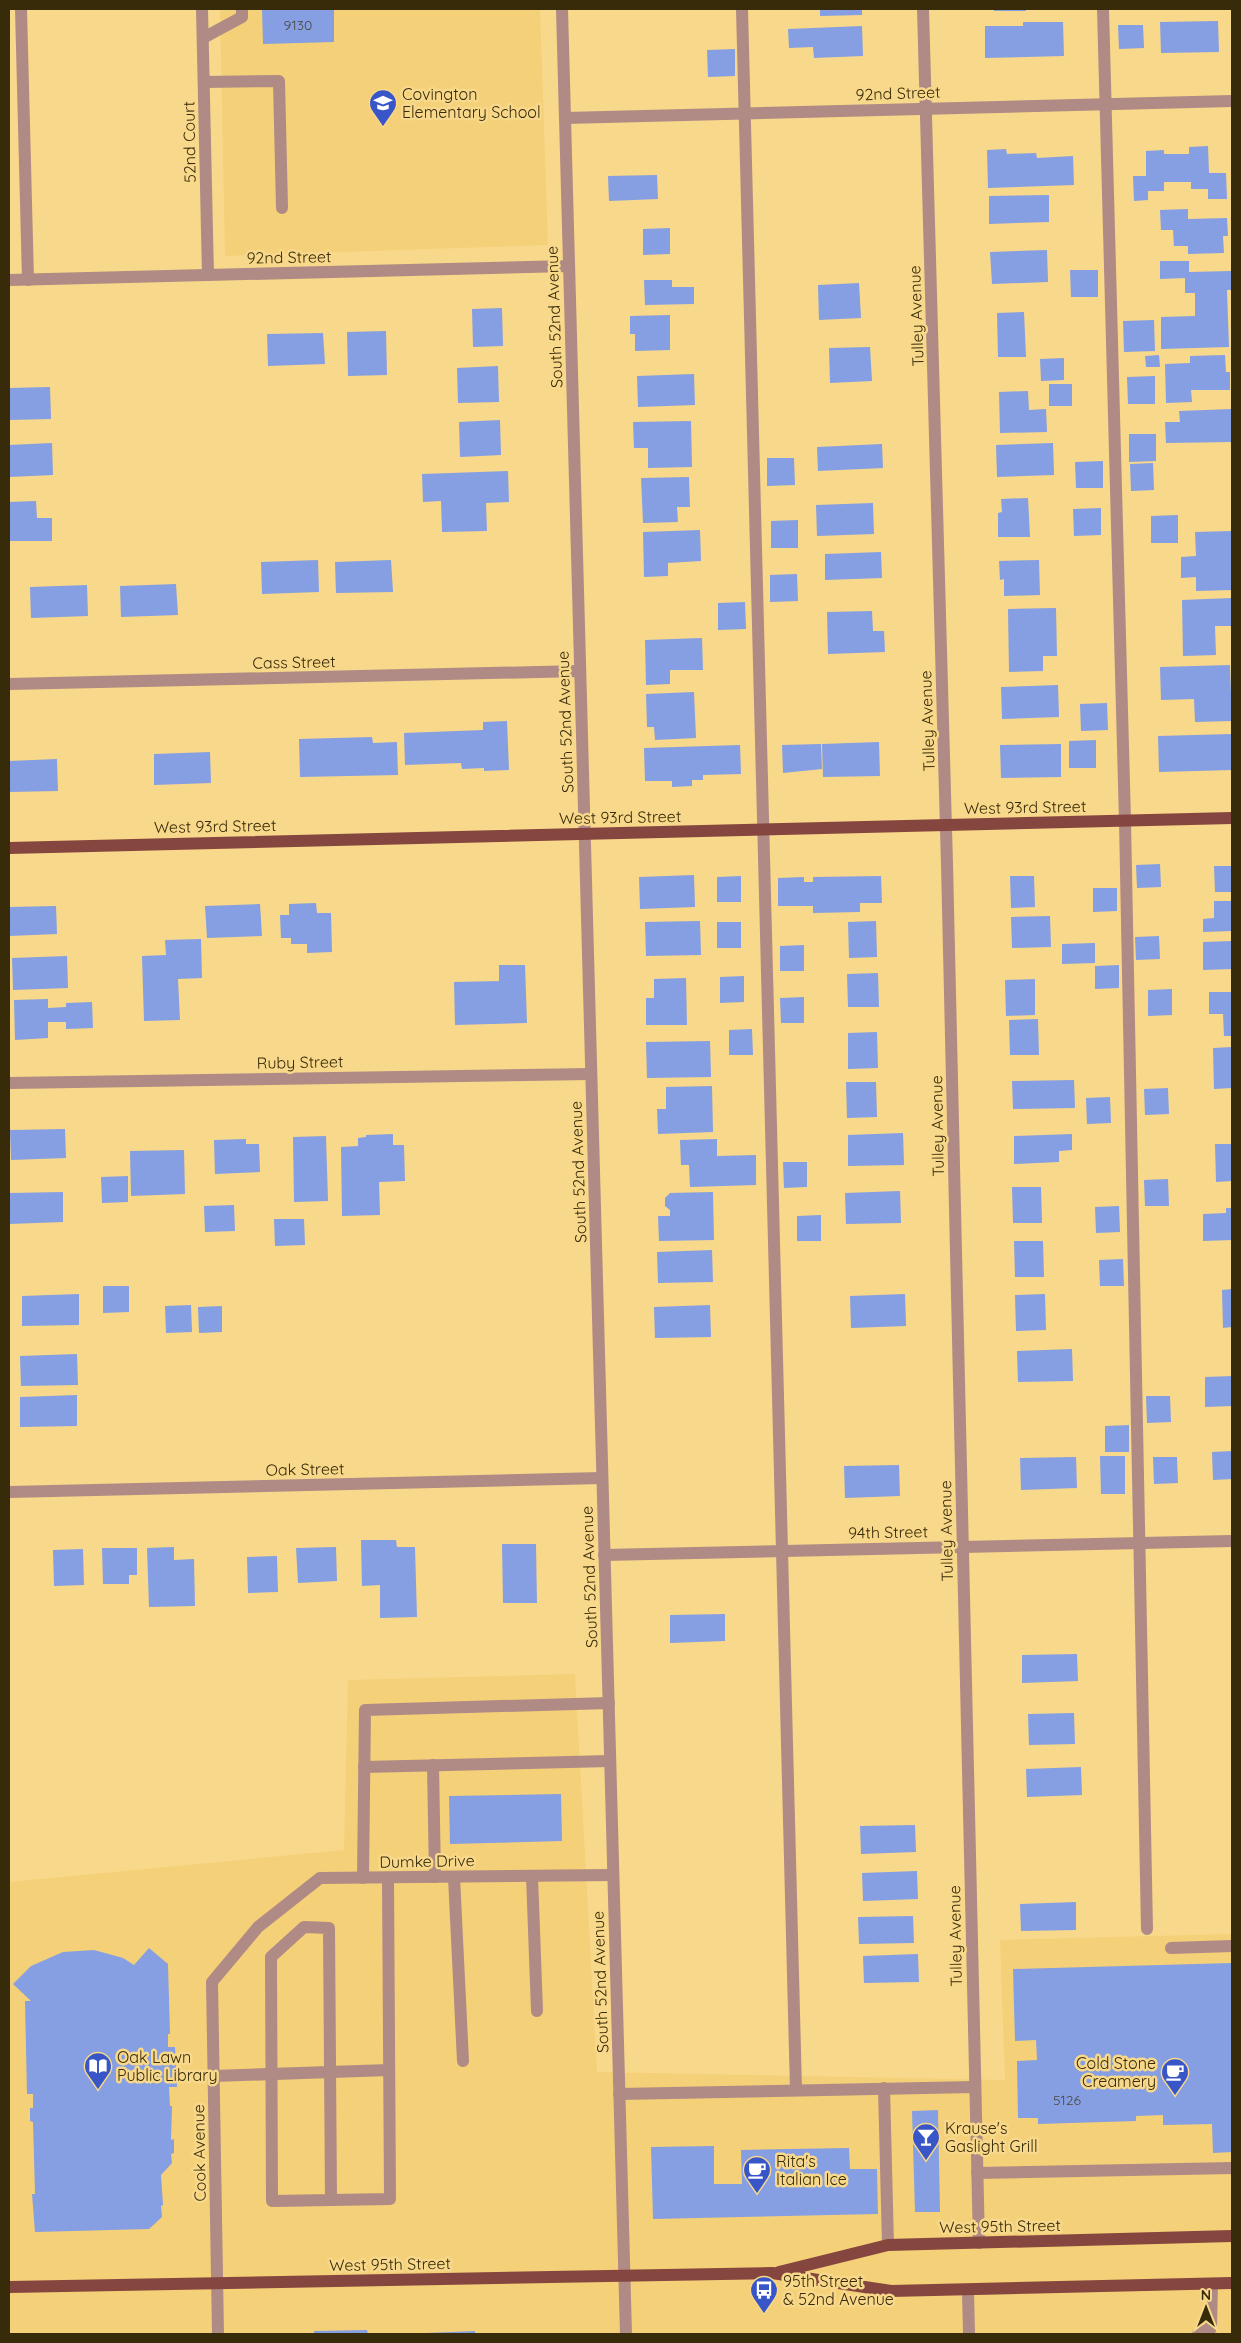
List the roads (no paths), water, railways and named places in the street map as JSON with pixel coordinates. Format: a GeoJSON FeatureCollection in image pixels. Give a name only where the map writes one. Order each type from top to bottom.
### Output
{"type":"FeatureCollection","features":[{"type":"Feature","properties":{"kind":"main road","name":"West 93rd Street"},"geometry":{"type":"LineString","coordinates":[[9,848],[1232,818]]}},
{"type":"Feature","properties":{"kind":"main road","name":"West 95th Street"},"geometry":{"type":"LineString","coordinates":[[772,2273],[888,2245],[1232,2236]]}},
{"type":"Feature","properties":{"kind":"main road","name":"West 95th Street"},"geometry":{"type":"LineString","coordinates":[[9,2287],[772,2273],[891,2291],[968,2291],[1232,2284]]}},
{"type":"Feature","properties":{"kind":"street"},"geometry":{"type":"LineString","coordinates":[[22,9],[28,280]]}},
{"type":"Feature","properties":{"kind":"street","name":"52nd Court"},"geometry":{"type":"LineString","coordinates":[[202,9],[208,275]]}},
{"type":"Feature","properties":{"kind":"street"},"geometry":{"type":"LineString","coordinates":[[203,38],[242,17],[242,9]]}},
{"type":"Feature","properties":{"kind":"street","name":"South 52nd Avenue"},"geometry":{"type":"LineString","coordinates":[[562,9],[626,2334]]}},
{"type":"Feature","properties":{"kind":"street"},"geometry":{"type":"LineString","coordinates":[[742,9],[796,2090]]}},
{"type":"Feature","properties":{"kind":"street","name":"Tulley Avenue"},"geometry":{"type":"LineString","coordinates":[[924,9],[946,825],[979,2243]]}},
{"type":"Feature","properties":{"kind":"street"},"geometry":{"type":"LineString","coordinates":[[1103,9],[1124,821],[1147,1929]]}},
{"type":"Feature","properties":{"kind":"street"},"geometry":{"type":"LineString","coordinates":[[204,82],[279,80],[282,208]]}},
{"type":"Feature","properties":{"kind":"street","name":"92nd Street"},"geometry":{"type":"LineString","coordinates":[[565,118],[1232,101]]}},
{"type":"Feature","properties":{"kind":"street","name":"92nd Street"},"geometry":{"type":"LineString","coordinates":[[9,280],[569,266]]}},
{"type":"Feature","properties":{"kind":"street","name":"Cass Street"},"geometry":{"type":"LineString","coordinates":[[9,684],[580,671]]}},
{"type":"Feature","properties":{"kind":"street","name":"Ruby Street"},"geometry":{"type":"LineString","coordinates":[[9,1083],[591,1074]]}},
{"type":"Feature","properties":{"kind":"street","name":"Oak Street"},"geometry":{"type":"LineString","coordinates":[[9,1492],[602,1478]]}},
{"type":"Feature","properties":{"kind":"street","name":"94th Street"},"geometry":{"type":"LineString","coordinates":[[604,1555],[1232,1541]]}},
{"type":"Feature","properties":{"kind":"street"},"geometry":{"type":"LineString","coordinates":[[363,1878],[365,1710],[608,1703]]}},
{"type":"Feature","properties":{"kind":"street"},"geometry":{"type":"LineString","coordinates":[[364,1768],[610,1761]]}},
{"type":"Feature","properties":{"kind":"street"},"geometry":{"type":"LineString","coordinates":[[433,1765],[435,1877]]}},
{"type":"Feature","properties":{"kind":"street","name":"Dumke Drive"},"geometry":{"type":"LineString","coordinates":[[258,1927],[320,1878],[613,1875]]}},
{"type":"Feature","properties":{"kind":"street"},"geometry":{"type":"LineString","coordinates":[[532,1876],[537,2011]]}},
{"type":"Feature","properties":{"kind":"street"},"geometry":{"type":"LineString","coordinates":[[454,1877],[463,2061]]}},
{"type":"Feature","properties":{"kind":"street"},"geometry":{"type":"LineString","coordinates":[[331,2200],[329,1928],[304,1927],[271,1957],[272,2201],[390,2200],[388,1878]]}},
{"type":"Feature","properties":{"kind":"street","name":"Cook Avenue"},"geometry":{"type":"LineString","coordinates":[[218,2334],[212,1982],[258,1927]]}},
{"type":"Feature","properties":{"kind":"street"},"geometry":{"type":"LineString","coordinates":[[1171,1948],[1232,1946]]}},
{"type":"Feature","properties":{"kind":"street"},"geometry":{"type":"LineString","coordinates":[[214,2076],[389,2070]]}},
{"type":"Feature","properties":{"kind":"street"},"geometry":{"type":"LineString","coordinates":[[619,2094],[975,2086]]}},
{"type":"Feature","properties":{"kind":"street"},"geometry":{"type":"LineString","coordinates":[[884,2088],[888,2245]]}},
{"type":"Feature","properties":{"kind":"street"},"geometry":{"type":"LineString","coordinates":[[977,2173],[1232,2168]]}},
{"type":"Feature","properties":{"kind":"street"},"geometry":{"type":"LineString","coordinates":[[1198,2334],[1211,2328],[1212,2284]]}},
{"type":"Feature","properties":{"kind":"street"},"geometry":{"type":"LineString","coordinates":[[968,2291],[969,2334]]}},
{"type":"Feature","properties":{"kind":"place","name":"Covington Elementary School"},"geometry":{"type":"Point","coordinates":[383,127]}},
{"type":"Feature","properties":{"kind":"place","name":"Oak Lawn Public Library"},"geometry":{"type":"Point","coordinates":[98,2090]}},
{"type":"Feature","properties":{"kind":"place","name":"Cold Stone Creamery"},"geometry":{"type":"Point","coordinates":[1175,2096]}},
{"type":"Feature","properties":{"kind":"place","name":"Krause's Gaslight Grill"},"geometry":{"type":"Point","coordinates":[926,2161]}},
{"type":"Feature","properties":{"kind":"place","name":"Rita's Italian Ice"},"geometry":{"type":"Point","coordinates":[757,2194]}},
{"type":"Feature","properties":{"kind":"place","name":"95th Street & 52nd Avenue"},"geometry":{"type":"Point","coordinates":[764,2314]}}]}
